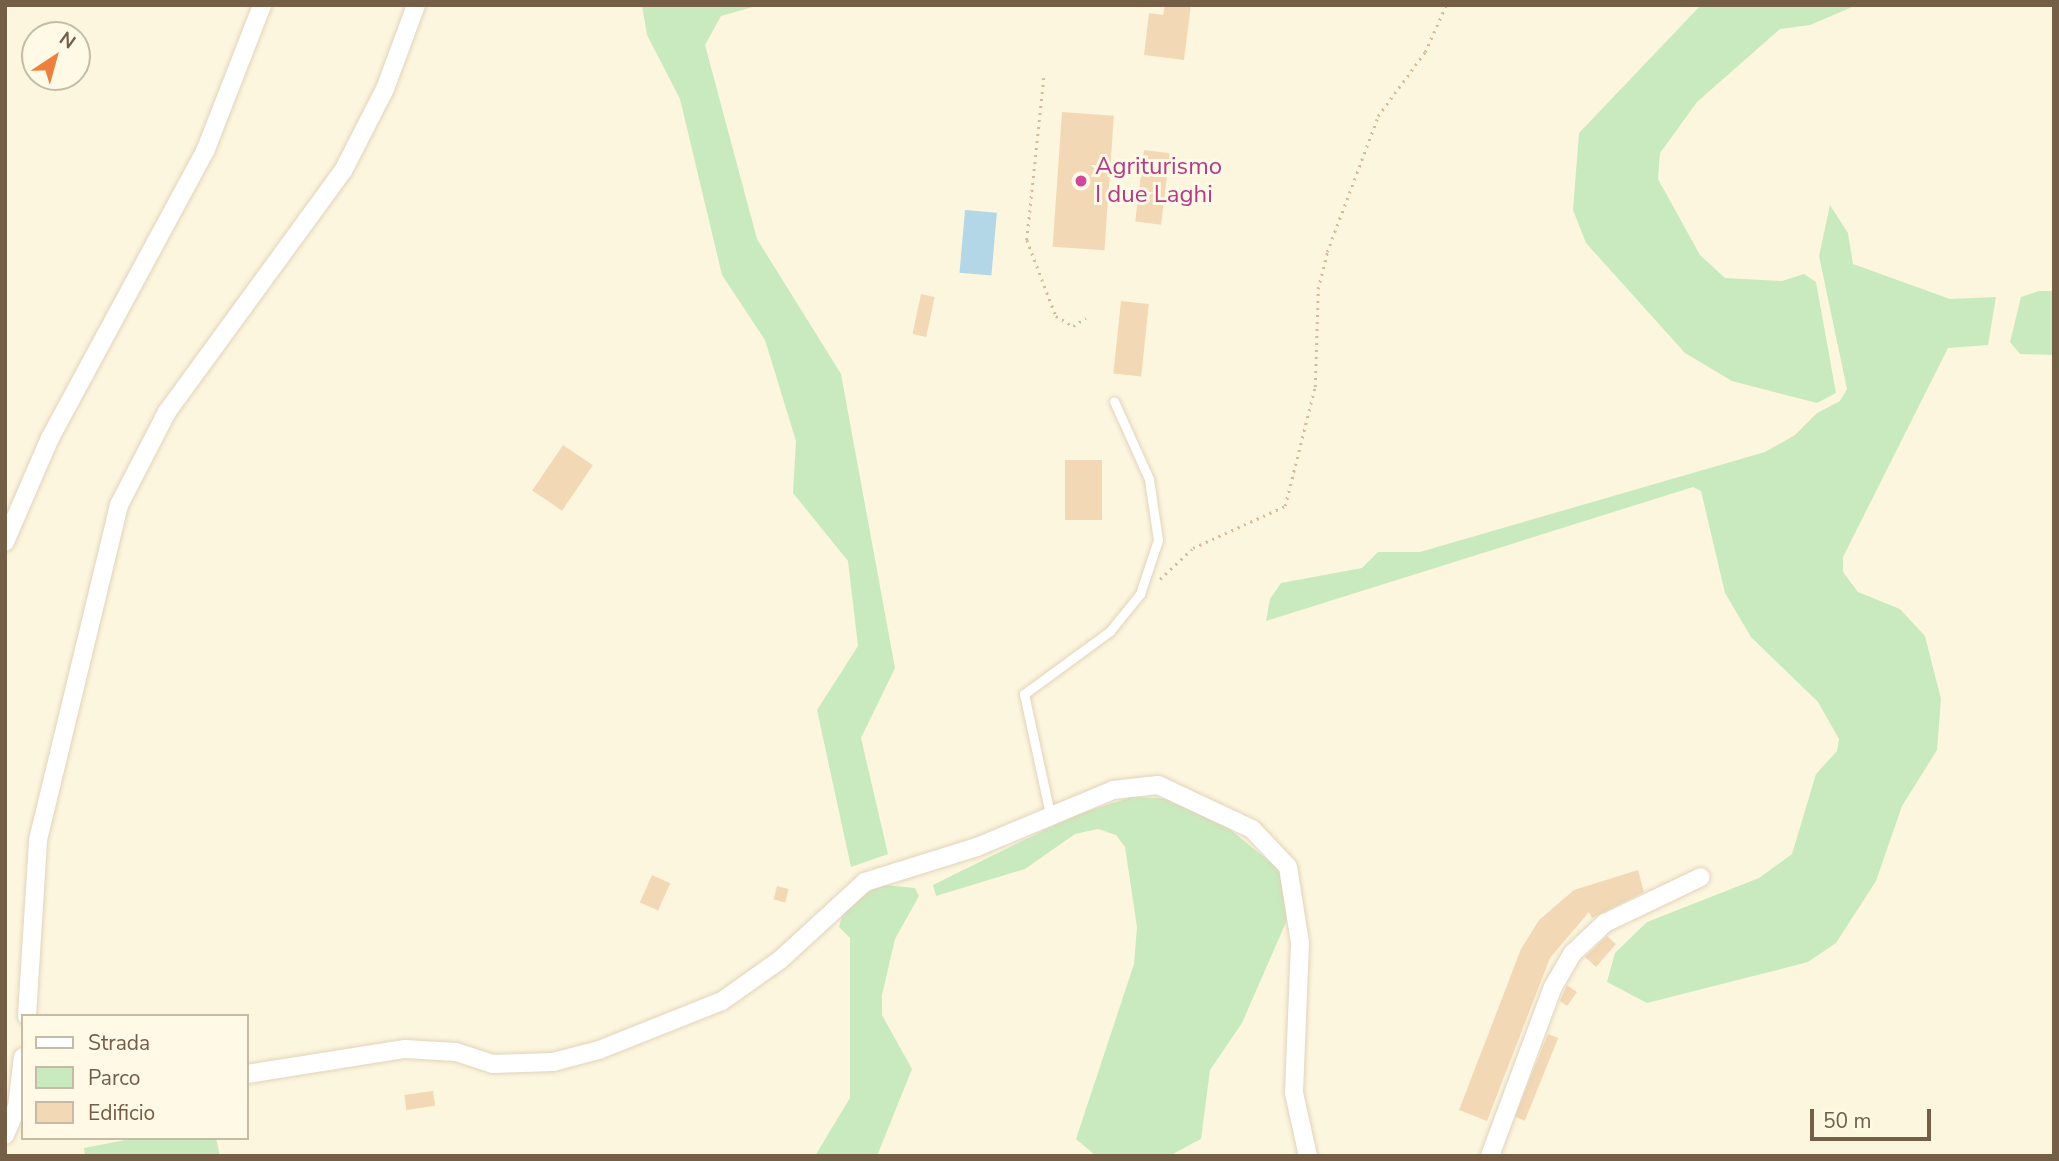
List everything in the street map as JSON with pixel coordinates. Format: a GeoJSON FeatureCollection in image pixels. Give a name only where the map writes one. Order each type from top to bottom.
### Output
{"type":"FeatureCollection","features":[{"type":"Feature","properties":{"kind":"street"},"geometry":{"type":"LineString","coordinates":[[5,542],[50,438],[206,149],[262,5]]}},
{"type":"Feature","properties":{"kind":"street"},"geometry":{"type":"LineString","coordinates":[[27,1014],[38,840],[119,505],[167,412],[343,171],[385,89],[416,5]]}},
{"type":"Feature","properties":{"kind":"street"},"geometry":{"type":"LineString","coordinates":[[248,1074],[405,1049],[456,1052],[492,1064],[553,1062],[599,1050],[730,996],[865,882],[977,848],[1050,814],[1121,788],[1168,786],[1224,812],[1279,853],[1299,921],[1294,1093],[1308,1156]]}},
{"type":"Feature","properties":{"kind":"street"},"geometry":{"type":"LineString","coordinates":[[1490,1156],[1549,996],[1573,953],[1599,926],[1701,877]]}},
{"type":"Feature","properties":{"kind":"street"},"geometry":{"type":"LineString","coordinates":[[9,1128],[20,1100]]}},
{"type":"Feature","properties":{"kind":"lane"},"geometry":{"type":"LineString","coordinates":[[1050,814],[1024,694],[1110,631],[1144,586],[1158,540],[1149,480],[1114,401]]}},
{"type":"Feature","properties":{"kind":"path"},"geometry":{"type":"LineString","coordinates":[[1144,586],[1193,548],[1285,506],[1315,387],[1318,289],[1327,252],[1378,116],[1425,52],[1446,5]]}},
{"type":"Feature","properties":{"kind":"path"},"geometry":{"type":"LineString","coordinates":[[1044,78],[1027,240],[1056,316],[1073,326],[1086,318]]}},
{"type":"Feature","properties":{"kind":"green space"},"geometry":{"type":"Polygon","coordinates":[[[642,5],[760,5],[721,16],[705,45],[757,239],[841,374],[895,668],[861,738],[888,854],[851,867],[817,710],[858,646],[848,561],[793,493],[796,441],[765,340],[722,275],[680,99],[647,35],[642,5]]]}},
{"type":"Feature","properties":{"kind":"green space"},"geometry":{"type":"Polygon","coordinates":[[[1701,5],[1857,5],[1810,25],[1780,29],[1697,102],[1660,153],[1658,179],[1700,255],[1725,278],[1782,281],[1804,274],[1816,282],[1836,393],[1817,403],[1732,381],[1685,353],[1586,243],[1573,210],[1579,133],[1701,5]]]}},
{"type":"Feature","properties":{"kind":"green space"},"geometry":{"type":"Polygon","coordinates":[[[1830,205],[1848,233],[1853,264],[1950,299],[1996,297],[1988,345],[1948,348],[1843,557],[1843,572],[1858,592],[1900,609],[1925,636],[1941,699],[1937,750],[1902,806],[1876,881],[1836,943],[1808,962],[1647,1003],[1607,982],[1615,953],[1647,922],[1759,878],[1792,854],[1816,774],[1837,751],[1839,739],[1818,702],[1751,637],[1725,593],[1701,491],[1693,487],[1266,621],[1270,599],[1281,583],[1362,568],[1378,552],[1420,552],[1765,452],[1795,435],[1817,413],[1840,401],[1847,389],[1819,256],[1830,205]]]}},
{"type":"Feature","properties":{"kind":"green space"},"geometry":{"type":"Polygon","coordinates":[[[2039,291],[2054,291],[2054,355],[2020,354],[2010,342],[2021,297],[2039,291]]]}},
{"type":"Feature","properties":{"kind":"green space"},"geometry":{"type":"Polygon","coordinates":[[[1132,797],[1178,799],[1221,822],[1285,874],[1287,920],[1242,1023],[1210,1070],[1201,1139],[1169,1156],[1096,1156],[1076,1139],[1134,964],[1137,927],[1125,847],[1116,835],[1098,829],[1075,834],[1025,869],[936,896],[933,885],[1075,815],[1132,797]]]}},
{"type":"Feature","properties":{"kind":"green space"},"geometry":{"type":"Polygon","coordinates":[[[885,885],[915,888],[919,896],[895,939],[882,995],[882,1015],[912,1069],[877,1156],[815,1156],[850,1098],[850,938],[839,927],[846,901],[885,885]]]}},
{"type":"Feature","properties":{"kind":"green space"},"geometry":{"type":"Polygon","coordinates":[[[126,1140],[216,1140],[220,1156],[85,1156],[84,1148],[126,1140]]]}},
{"type":"Feature","properties":{"kind":"water"},"geometry":{"type":"Polygon","coordinates":[[[965,210],[997,213],[991,276],[960,273],[965,210]]]}},
{"type":"Feature","properties":{"kind":"building"},"geometry":{"type":"Polygon","coordinates":[[[1165,5],[1191,5],[1184,60],[1144,55],[1149,13],[1163,15],[1165,5]]]}},
{"type":"Feature","properties":{"kind":"building","name":"Agriturismo I due Laghi"},"geometry":{"type":"Polygon","coordinates":[[[1062,112],[1114,116],[1104,250],[1053,247],[1062,112]]]}},
{"type":"Feature","properties":{"kind":"building"},"geometry":{"type":"Polygon","coordinates":[[[1144,150],[1170,153],[1161,225],[1135,221],[1144,150]]]}},
{"type":"Feature","properties":{"kind":"building"},"geometry":{"type":"Polygon","coordinates":[[[921,294],[935,297],[926,337],[912,334],[921,294]]]}},
{"type":"Feature","properties":{"kind":"building"},"geometry":{"type":"Polygon","coordinates":[[[1121,301],[1149,304],[1141,377],[1113,374],[1121,301]]]}},
{"type":"Feature","properties":{"kind":"building"},"geometry":{"type":"Polygon","coordinates":[[[563,445],[593,465],[562,511],[532,491],[563,445]]]}},
{"type":"Feature","properties":{"kind":"building"},"geometry":{"type":"Polygon","coordinates":[[[1065,460],[1102,460],[1102,520],[1065,520],[1065,460]]]}},
{"type":"Feature","properties":{"kind":"building"},"geometry":{"type":"Polygon","coordinates":[[[1638,870],[1644,892],[1592,918],[1589,912],[1550,958],[1487,1121],[1459,1110],[1521,949],[1539,920],[1574,890],[1638,870]]]}},
{"type":"Feature","properties":{"kind":"building"},"geometry":{"type":"Polygon","coordinates":[[[652,875],[670,883],[658,911],[640,902],[652,875]]]}},
{"type":"Feature","properties":{"kind":"building"},"geometry":{"type":"Polygon","coordinates":[[[777,886],[789,889],[785,902],[774,900],[777,886]]]}},
{"type":"Feature","properties":{"kind":"building"},"geometry":{"type":"Polygon","coordinates":[[[1607,936],[1616,944],[1596,967],[1585,957],[1607,936]]]}},
{"type":"Feature","properties":{"kind":"building"},"geometry":{"type":"Polygon","coordinates":[[[1567,985],[1577,992],[1567,1006],[1560,1001],[1567,985]]]}},
{"type":"Feature","properties":{"kind":"building"},"geometry":{"type":"Polygon","coordinates":[[[1548,1034],[1558,1038],[1525,1121],[1515,1117],[1548,1034]]]}},
{"type":"Feature","properties":{"kind":"building"},"geometry":{"type":"Polygon","coordinates":[[[433,1091],[435,1106],[406,1110],[404,1095],[433,1091]]]}},
{"type":"Feature","properties":{"kind":"place","name":"Agriturismo I due Laghi"},"geometry":{"type":"Point","coordinates":[1081,181]}}]}
